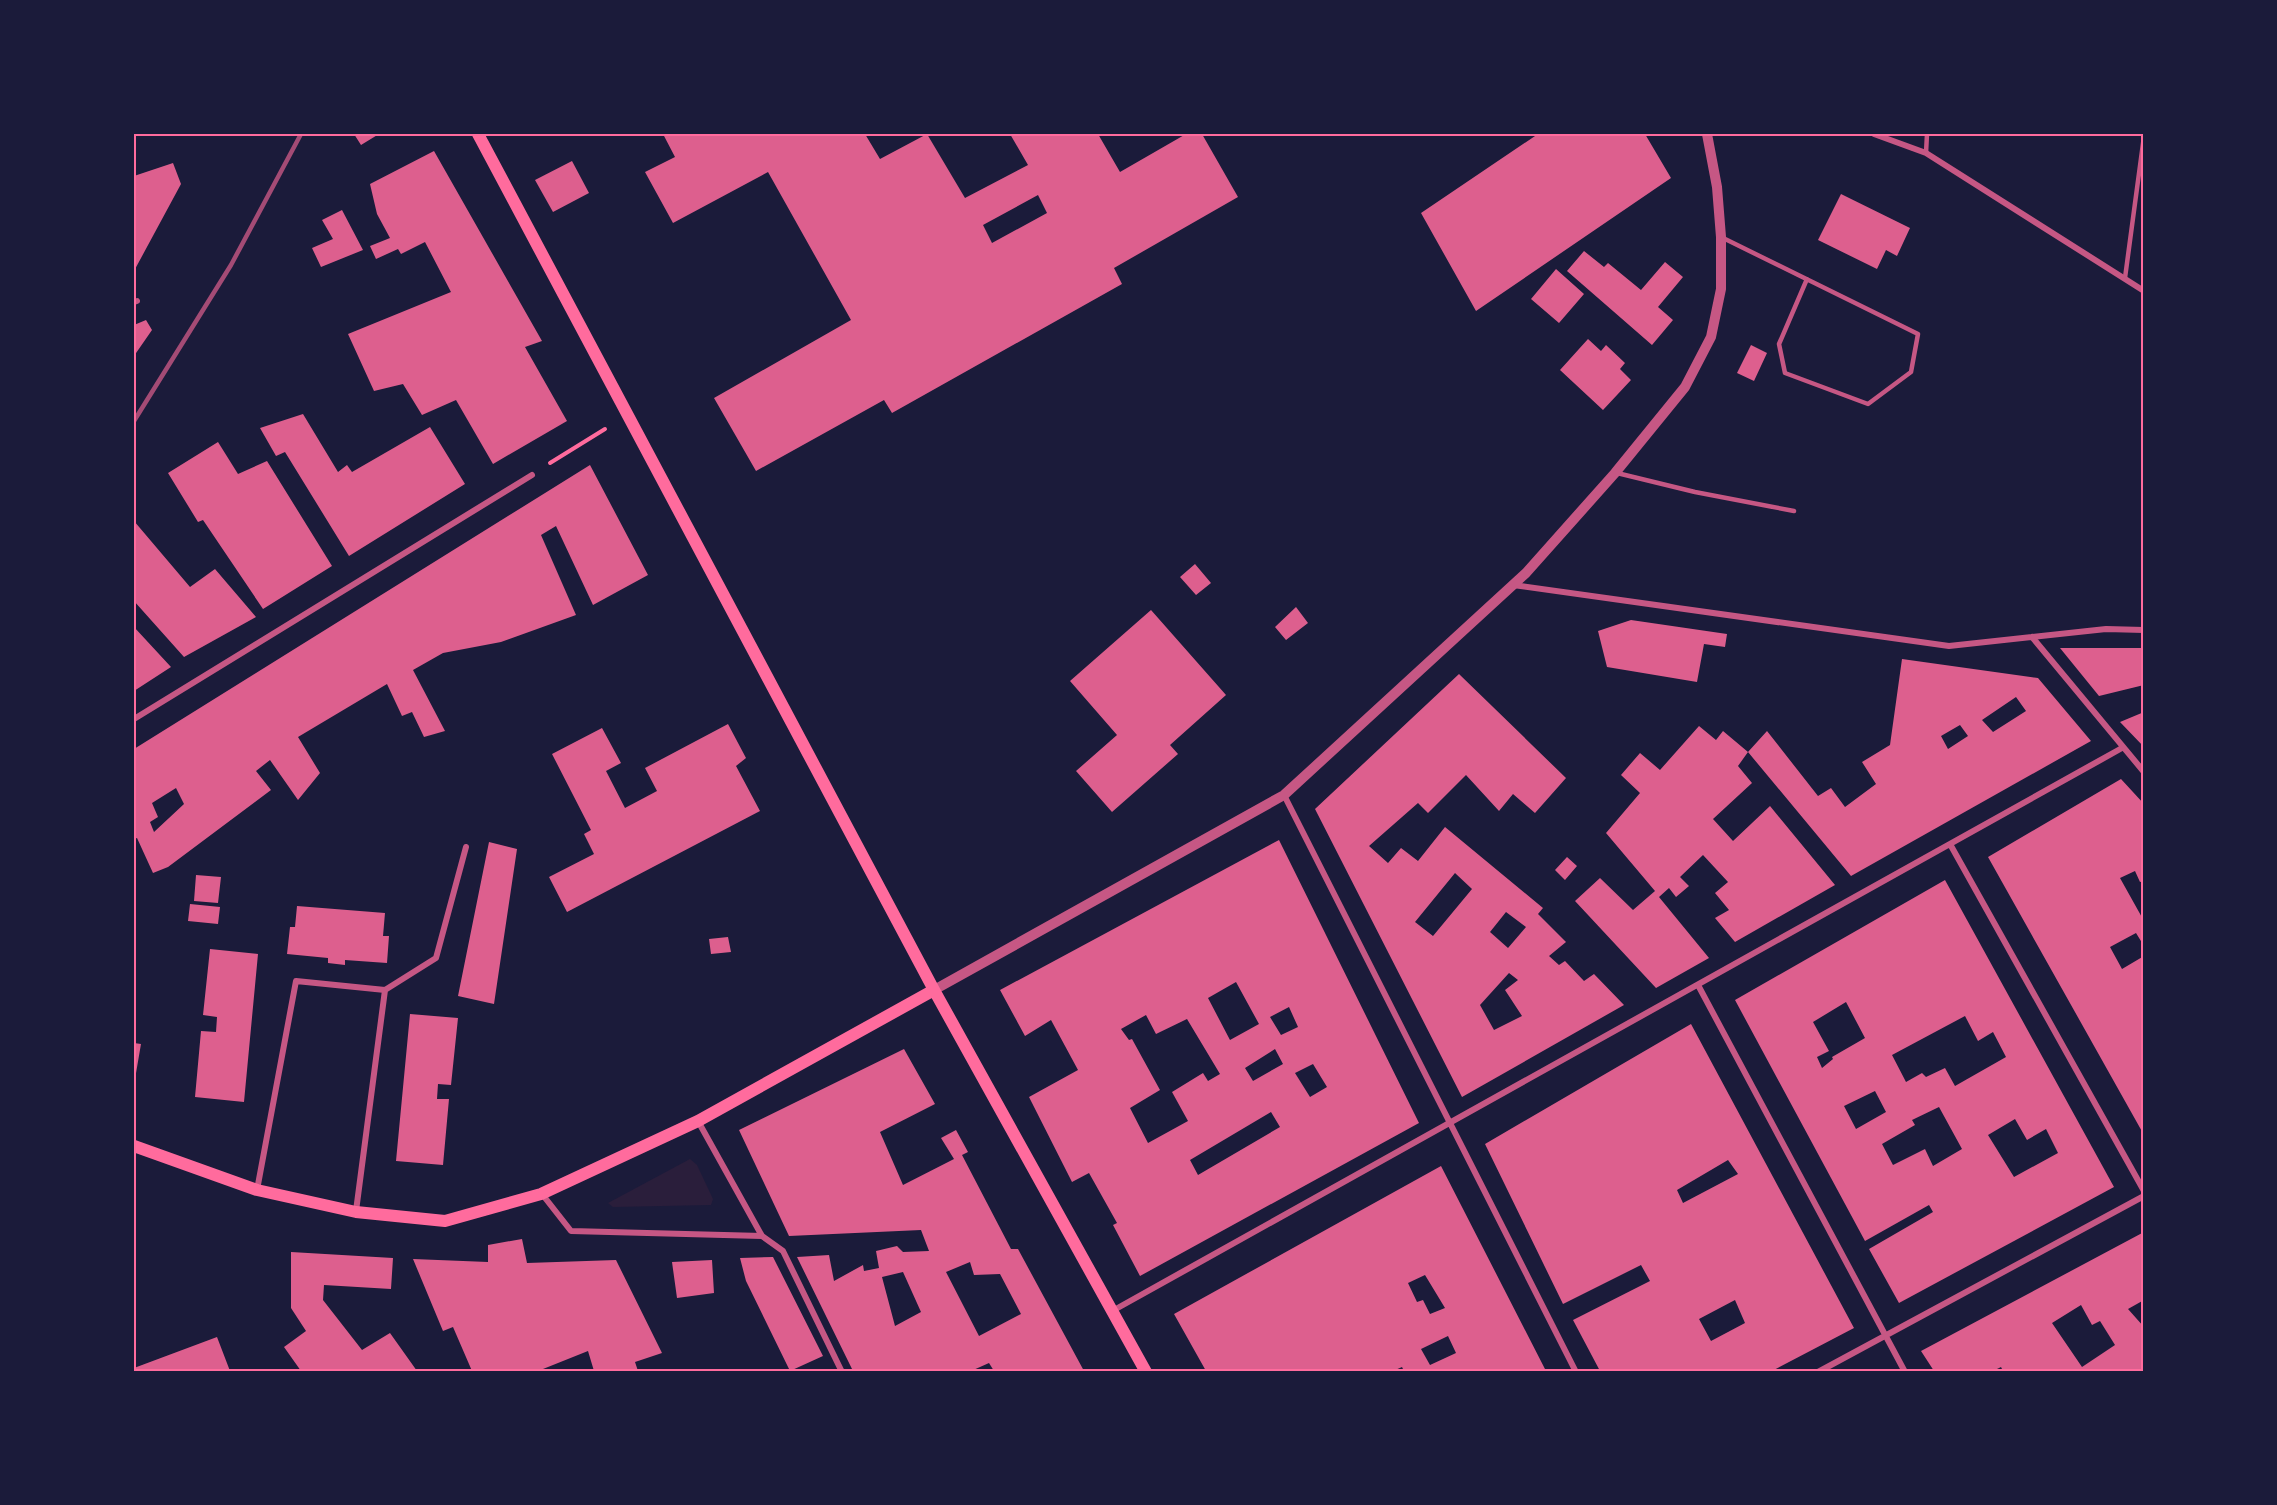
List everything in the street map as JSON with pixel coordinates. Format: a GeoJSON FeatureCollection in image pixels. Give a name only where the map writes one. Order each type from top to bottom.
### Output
{"type":"FeatureCollection","features":[{"type":"Feature","properties":{"kind":"main road"},"geometry":{"type":"LineString","coordinates":[[480,137],[934,990],[1146,1371]]}},
{"type":"Feature","properties":{"kind":"main road"},"geometry":{"type":"LineString","coordinates":[[134,1146],[257,1190],[356,1212],[445,1221],[541,1194],[698,1121],[934,990]]}},
{"type":"Feature","properties":{"kind":"street"},"geometry":{"type":"LineString","coordinates":[[934,990],[1284,795],[1513,585],[1615,473],[1685,387],[1711,336],[1721,289],[1721,237],[1717,187],[1707,134]]}},
{"type":"Feature","properties":{"kind":"street"},"geometry":{"type":"LineString","coordinates":[[1874,134],[1926,153],[2144,291]]}},
{"type":"Feature","properties":{"kind":"street"},"geometry":{"type":"LineString","coordinates":[[134,719],[532,475]]}},
{"type":"Feature","properties":{"kind":"street"},"geometry":{"type":"LineString","coordinates":[[1513,585],[1949,646],[2106,630],[2144,630]]}},
{"type":"Feature","properties":{"kind":"street"},"geometry":{"type":"LineString","coordinates":[[2032,637],[2144,772]]}},
{"type":"Feature","properties":{"kind":"street"},"geometry":{"type":"LineString","coordinates":[[1114,1310],[2122,748]]}},
{"type":"Feature","properties":{"kind":"street"},"geometry":{"type":"LineString","coordinates":[[1284,795],[1576,1371]]}},
{"type":"Feature","properties":{"kind":"street"},"geometry":{"type":"LineString","coordinates":[[1950,844],[2144,1191]]}},
{"type":"Feature","properties":{"kind":"street"},"geometry":{"type":"LineString","coordinates":[[257,1190],[296,981],[385,990],[436,958],[466,847]]}},
{"type":"Feature","properties":{"kind":"street"},"geometry":{"type":"LineString","coordinates":[[1698,985],[1905,1371]]}},
{"type":"Feature","properties":{"kind":"street"},"geometry":{"type":"LineString","coordinates":[[356,1212],[385,990]]}},
{"type":"Feature","properties":{"kind":"street"},"geometry":{"type":"LineString","coordinates":[[698,1121],[762,1236],[783,1251],[842,1371]]}},
{"type":"Feature","properties":{"kind":"street"},"geometry":{"type":"LineString","coordinates":[[541,1194],[571,1231],[762,1236]]}},
{"type":"Feature","properties":{"kind":"street"},"geometry":{"type":"LineString","coordinates":[[1818,1371],[2144,1196]]}},
{"type":"Feature","properties":{"kind":"lane"},"geometry":{"type":"LineString","coordinates":[[1926,153],[1927,134]]}},
{"type":"Feature","properties":{"kind":"lane"},"geometry":{"type":"LineString","coordinates":[[2125,278],[2144,136]]}},
{"type":"Feature","properties":{"kind":"lane"},"geometry":{"type":"LineString","coordinates":[[1721,237],[1807,279],[1918,334],[1911,372],[1868,404],[1785,373],[1779,344],[1807,279]]}},
{"type":"Feature","properties":{"kind":"lane"},"geometry":{"type":"LineString","coordinates":[[1615,473],[1794,512]]}},
{"type":"Feature","properties":{"kind":"path"},"geometry":{"type":"LineString","coordinates":[[532,475],[628,415]]}},
{"type":"Feature","properties":{"kind":"shaded area"},"geometry":{"type":"Polygon","coordinates":[[[690,1159],[697,1165],[713,1199],[711,1205],[613,1207],[608,1203],[690,1159]]]}},
{"type":"Feature","properties":{"kind":"building"},"geometry":{"type":"Polygon","coordinates":[[[354,134],[379,134],[361,145],[354,134]]]}},
{"type":"Feature","properties":{"kind":"building"},"geometry":{"type":"Polygon","coordinates":[[[663,134],[865,134],[880,159],[927,134],[965,198],[1028,165],[1010,134],[1098,134],[1120,172],[1186,134],[1202,134],[1238,197],[1114,268],[1122,284],[892,413],[884,400],[756,471],[714,398],[851,320],[768,172],[673,223],[645,172],[675,157],[663,134]],[[1038,195],[983,225],[992,243],[1047,213],[1038,195]]]}},
{"type":"Feature","properties":{"kind":"building"},"geometry":{"type":"Polygon","coordinates":[[[1538,134],[1645,134],[1671,178],[1476,311],[1421,213],[1538,134]]]}},
{"type":"Feature","properties":{"kind":"building"},"geometry":{"type":"Polygon","coordinates":[[[434,151],[542,341],[525,347],[567,421],[493,464],[456,400],[422,415],[403,384],[374,391],[348,334],[451,292],[425,242],[401,254],[398,249],[376,259],[370,246],[390,238],[377,214],[370,184],[434,151]]]}},
{"type":"Feature","properties":{"kind":"building"},"geometry":{"type":"Polygon","coordinates":[[[572,161],[589,193],[553,212],[535,180],[572,161]]]}},
{"type":"Feature","properties":{"kind":"building"},"geometry":{"type":"Polygon","coordinates":[[[173,163],[181,184],[134,271],[134,176],[173,163]]]}},
{"type":"Feature","properties":{"kind":"building"},"geometry":{"type":"Polygon","coordinates":[[[1841,194],[1910,228],[1897,256],[1886,250],[1877,269],[1818,240],[1841,194]]]}},
{"type":"Feature","properties":{"kind":"building"},"geometry":{"type":"Polygon","coordinates":[[[342,210],[363,250],[321,267],[312,248],[333,239],[322,220],[342,210]]]}},
{"type":"Feature","properties":{"kind":"building"},"geometry":{"type":"Polygon","coordinates":[[[1584,251],[1604,267],[1608,263],[1641,290],[1665,262],[1683,277],[1658,307],[1673,320],[1652,345],[1567,271],[1584,251]]]}},
{"type":"Feature","properties":{"kind":"building"},"geometry":{"type":"Polygon","coordinates":[[[1556,269],[1584,294],[1559,323],[1531,299],[1556,269]]]}},
{"type":"Feature","properties":{"kind":"building"},"geometry":{"type":"Polygon","coordinates":[[[146,320],[152,330],[134,356],[134,325],[146,320]]]}},
{"type":"Feature","properties":{"kind":"building"},"geometry":{"type":"Polygon","coordinates":[[[1588,339],[1601,351],[1606,345],[1625,363],[1620,369],[1631,380],[1603,410],[1560,370],[1588,339]]]}},
{"type":"Feature","properties":{"kind":"building"},"geometry":{"type":"Polygon","coordinates":[[[1751,345],[1767,353],[1754,381],[1737,373],[1751,345]]]}},
{"type":"Feature","properties":{"kind":"building"},"geometry":{"type":"Polygon","coordinates":[[[303,414],[338,472],[347,465],[352,472],[430,427],[465,484],[349,556],[285,452],[276,456],[260,428],[303,414]]]}},
{"type":"Feature","properties":{"kind":"building"},"geometry":{"type":"Polygon","coordinates":[[[218,442],[238,474],[267,461],[332,566],[263,609],[203,520],[198,522],[168,473],[218,442]]]}},
{"type":"Feature","properties":{"kind":"building"},"geometry":{"type":"Polygon","coordinates":[[[590,465],[648,575],[593,605],[556,526],[541,535],[576,615],[501,642],[443,653],[413,670],[445,731],[424,737],[412,712],[402,716],[387,684],[298,737],[320,773],[298,800],[270,760],[256,771],[271,790],[168,867],[153,873],[137,838],[134,839],[134,749],[590,465]],[[176,788],[152,803],[158,817],[150,822],[154,832],[184,804],[176,788]]]}},
{"type":"Feature","properties":{"kind":"building"},"geometry":{"type":"Polygon","coordinates":[[[134,521],[190,587],[215,569],[256,617],[184,657],[134,601],[134,521]]]}},
{"type":"Feature","properties":{"kind":"building"},"geometry":{"type":"Polygon","coordinates":[[[1195,564],[1211,583],[1196,595],[1180,577],[1195,564]]]}},
{"type":"Feature","properties":{"kind":"building"},"geometry":{"type":"Polygon","coordinates":[[[1296,607],[1308,623],[1286,640],[1275,627],[1296,607]]]}},
{"type":"Feature","properties":{"kind":"building"},"geometry":{"type":"Polygon","coordinates":[[[1151,610],[1226,695],[1170,745],[1178,754],[1112,812],[1076,771],[1117,735],[1070,681],[1151,610]]]}},
{"type":"Feature","properties":{"kind":"building"},"geometry":{"type":"Polygon","coordinates":[[[1631,620],[1727,634],[1725,647],[1704,644],[1697,682],[1607,667],[1598,631],[1631,620]]]}},
{"type":"Feature","properties":{"kind":"building"},"geometry":{"type":"Polygon","coordinates":[[[134,627],[171,667],[134,691],[134,627]]]}},
{"type":"Feature","properties":{"kind":"building"},"geometry":{"type":"Polygon","coordinates":[[[2060,648],[2144,648],[2144,685],[2099,696],[2060,648]]]}},
{"type":"Feature","properties":{"kind":"building"},"geometry":{"type":"Polygon","coordinates":[[[1902,659],[2038,678],[2091,741],[1851,876],[1748,752],[1767,731],[1818,796],[1831,788],[1845,807],[1876,784],[1862,762],[1890,745],[1902,659]],[[2016,697],[1982,720],[1993,732],[2026,711],[2016,697]],[[1960,725],[1941,736],[1948,749],[1968,736],[1960,725]]]}},
{"type":"Feature","properties":{"kind":"building"},"geometry":{"type":"Polygon","coordinates":[[[1459,674],[1566,778],[1535,813],[1513,794],[1499,811],[1466,775],[1428,813],[1418,803],[1369,846],[1388,863],[1401,848],[1418,861],[1445,827],[1543,908],[1538,914],[1566,942],[1549,956],[1559,965],[1565,961],[1584,981],[1594,974],[1624,1005],[1462,1097],[1315,809],[1459,674]],[[1455,873],[1415,922],[1433,936],[1472,889],[1455,873]],[[1506,912],[1490,932],[1508,948],[1526,927],[1506,912]],[[1509,973],[1480,1005],[1494,1030],[1522,1016],[1505,990],[1518,980],[1509,973]]]}},
{"type":"Feature","properties":{"kind":"building"},"geometry":{"type":"Polygon","coordinates":[[[2144,712],[2144,747],[2120,722],[2144,712]]]}},
{"type":"Feature","properties":{"kind":"building"},"geometry":{"type":"Polygon","coordinates":[[[728,724],[746,758],[736,766],[760,811],[567,912],[549,877],[594,854],[584,834],[591,830],[552,754],[602,728],[621,763],[606,771],[625,808],[657,791],[645,768],[728,724]]]}},
{"type":"Feature","properties":{"kind":"building"},"geometry":{"type":"Polygon","coordinates":[[[1699,726],[1716,740],[1723,731],[1748,752],[1738,766],[1752,783],[1713,819],[1733,841],[1770,806],[1835,885],[1735,942],[1715,918],[1729,910],[1715,893],[1728,882],[1703,855],[1680,877],[1689,886],[1676,897],[1669,888],[1659,897],[1709,958],[1656,988],[1575,901],[1600,878],[1633,910],[1655,891],[1606,833],[1640,793],[1621,775],[1640,753],[1660,770],[1699,726]]]}},
{"type":"Feature","properties":{"kind":"building"},"geometry":{"type":"Polygon","coordinates":[[[2121,779],[2144,804],[2144,881],[2140,882],[2135,871],[2120,878],[2144,921],[2144,946],[2136,933],[2110,947],[2122,969],[2144,956],[2144,1135],[1988,857],[2121,779]]]}},
{"type":"Feature","properties":{"kind":"building"},"geometry":{"type":"Polygon","coordinates":[[[1279,840],[1419,1123],[1140,1276],[1113,1225],[1117,1223],[1089,1173],[1072,1182],[1029,1097],[1078,1070],[1051,1020],[1025,1036],[1000,990],[1279,840]],[[1236,982],[1208,998],[1230,1040],[1259,1024],[1236,982]],[[1289,1007],[1270,1017],[1281,1035],[1298,1027],[1289,1007]],[[1146,1015],[1121,1029],[1129,1040],[1132,1039],[1160,1090],[1130,1108],[1148,1143],[1188,1121],[1172,1092],[1203,1073],[1208,1081],[1220,1074],[1187,1019],[1156,1034],[1146,1015]],[[1275,1049],[1245,1068],[1253,1081],[1283,1064],[1275,1049]],[[1313,1064],[1295,1073],[1310,1097],[1327,1087],[1313,1064]],[[1271,1112],[1190,1160],[1198,1175],[1280,1127],[1271,1112]]]}},
{"type":"Feature","properties":{"kind":"building"},"geometry":{"type":"Polygon","coordinates":[[[489,842],[517,849],[494,1004],[458,996],[489,842]]]}},
{"type":"Feature","properties":{"kind":"building"},"geometry":{"type":"Polygon","coordinates":[[[1567,857],[1577,866],[1565,880],[1555,870],[1567,857]]]}},
{"type":"Feature","properties":{"kind":"building"},"geometry":{"type":"Polygon","coordinates":[[[196,875],[221,877],[218,903],[194,901],[196,875]]]}},
{"type":"Feature","properties":{"kind":"building"},"geometry":{"type":"Polygon","coordinates":[[[1945,880],[2114,1187],[1899,1303],[1869,1249],[1933,1212],[1929,1205],[1865,1241],[1735,1000],[1945,880]],[[1846,1002],[1813,1022],[1829,1051],[1817,1057],[1822,1068],[1833,1059],[1832,1057],[1865,1038],[1846,1002]],[[1965,1016],[1892,1055],[1906,1082],[1922,1073],[1926,1077],[1945,1068],[1955,1086],[2006,1057],[1993,1032],[1978,1041],[1965,1016]],[[1875,1091],[1844,1106],[1856,1129],[1886,1112],[1875,1091]],[[1939,1107],[1912,1120],[1915,1125],[1882,1144],[1893,1165],[1925,1149],[1933,1166],[1962,1149],[1939,1107]],[[2015,1119],[1988,1135],[2014,1177],[2058,1153],[2046,1129],[2027,1140],[2015,1119]]]}},
{"type":"Feature","properties":{"kind":"building"},"geometry":{"type":"Polygon","coordinates":[[[190,904],[220,907],[218,924],[188,921],[190,904]]]}},
{"type":"Feature","properties":{"kind":"building"},"geometry":{"type":"Polygon","coordinates":[[[297,906],[385,913],[383,936],[389,936],[387,963],[345,960],[345,965],[328,963],[328,958],[287,954],[290,927],[295,927],[297,906]]]}},
{"type":"Feature","properties":{"kind":"building"},"geometry":{"type":"Polygon","coordinates":[[[728,937],[731,952],[711,954],[709,939],[728,937]]]}},
{"type":"Feature","properties":{"kind":"building"},"geometry":{"type":"Polygon","coordinates":[[[210,949],[258,954],[244,1102],[195,1097],[201,1031],[216,1032],[217,1017],[203,1015],[210,949]]]}},
{"type":"Feature","properties":{"kind":"building"},"geometry":{"type":"Polygon","coordinates":[[[410,1014],[458,1018],[451,1085],[438,1084],[437,1099],[449,1099],[443,1165],[396,1161],[410,1014]]]}},
{"type":"Feature","properties":{"kind":"building"},"geometry":{"type":"Polygon","coordinates":[[[1691,1024],[1854,1328],[1772,1371],[1600,1371],[1573,1320],[1650,1281],[1641,1265],[1563,1304],[1485,1144],[1691,1024]],[[1728,1160],[1677,1190],[1683,1203],[1738,1174],[1728,1160]],[[1735,1300],[1699,1319],[1711,1341],[1745,1323],[1735,1300]]]}},
{"type":"Feature","properties":{"kind":"building"},"geometry":{"type":"Polygon","coordinates":[[[134,1043],[141,1044],[135,1079],[134,1079],[134,1043]]]}},
{"type":"Feature","properties":{"kind":"building"},"geometry":{"type":"Polygon","coordinates":[[[904,1049],[935,1104],[880,1132],[903,1185],[954,1159],[941,1138],[956,1130],[968,1152],[962,1155],[1011,1249],[1018,1249],[1084,1371],[994,1371],[989,1363],[971,1371],[853,1371],[797,1257],[829,1255],[834,1281],[863,1265],[864,1271],[879,1268],[876,1251],[897,1246],[903,1252],[929,1251],[921,1230],[789,1236],[739,1130],[904,1049]],[[970,1262],[946,1272],[979,1336],[1021,1314],[1000,1274],[974,1275],[970,1262]],[[903,1272],[882,1277],[895,1326],[921,1312],[903,1272]]]}},
{"type":"Feature","properties":{"kind":"building"},"geometry":{"type":"Polygon","coordinates":[[[1441,1166],[1546,1371],[1404,1371],[1402,1367],[1393,1371],[1206,1371],[1174,1314],[1441,1166]],[[1425,1275],[1408,1283],[1417,1302],[1423,1300],[1430,1314],[1445,1308],[1425,1275]],[[1448,1336],[1421,1349],[1430,1365],[1456,1353],[1448,1336]]]}},
{"type":"Feature","properties":{"kind":"building"},"geometry":{"type":"Polygon","coordinates":[[[2144,1232],[2144,1300],[2128,1309],[2144,1327],[2144,1371],[2003,1371],[2001,1367],[1993,1371],[1934,1371],[1921,1351],[2144,1232]],[[2081,1305],[2052,1323],[2082,1367],[2115,1345],[2100,1321],[2092,1325],[2081,1305]]]}},
{"type":"Feature","properties":{"kind":"building"},"geometry":{"type":"Polygon","coordinates":[[[522,1239],[527,1263],[616,1260],[662,1353],[635,1362],[638,1371],[594,1371],[588,1351],[538,1371],[472,1371],[453,1327],[443,1331],[413,1259],[488,1262],[488,1245],[522,1239]]]}},
{"type":"Feature","properties":{"kind":"building"},"geometry":{"type":"Polygon","coordinates":[[[291,1252],[393,1258],[391,1289],[324,1285],[323,1300],[362,1350],[390,1333],[417,1371],[301,1371],[284,1347],[306,1331],[291,1308],[291,1252]]]}},
{"type":"Feature","properties":{"kind":"building"},"geometry":{"type":"Polygon","coordinates":[[[773,1257],[823,1356],[790,1371],[746,1281],[740,1258],[773,1257]]]}},
{"type":"Feature","properties":{"kind":"building"},"geometry":{"type":"Polygon","coordinates":[[[712,1260],[714,1293],[677,1298],[672,1262],[712,1260]]]}},
{"type":"Feature","properties":{"kind":"building"},"geometry":{"type":"Polygon","coordinates":[[[217,1337],[230,1371],[134,1371],[134,1368],[217,1337]]]}},
{"type":"Feature","properties":{"kind":"railway"},"geometry":{"type":"LineString","coordinates":[[134,421],[231,265],[301,134]]}}]}
